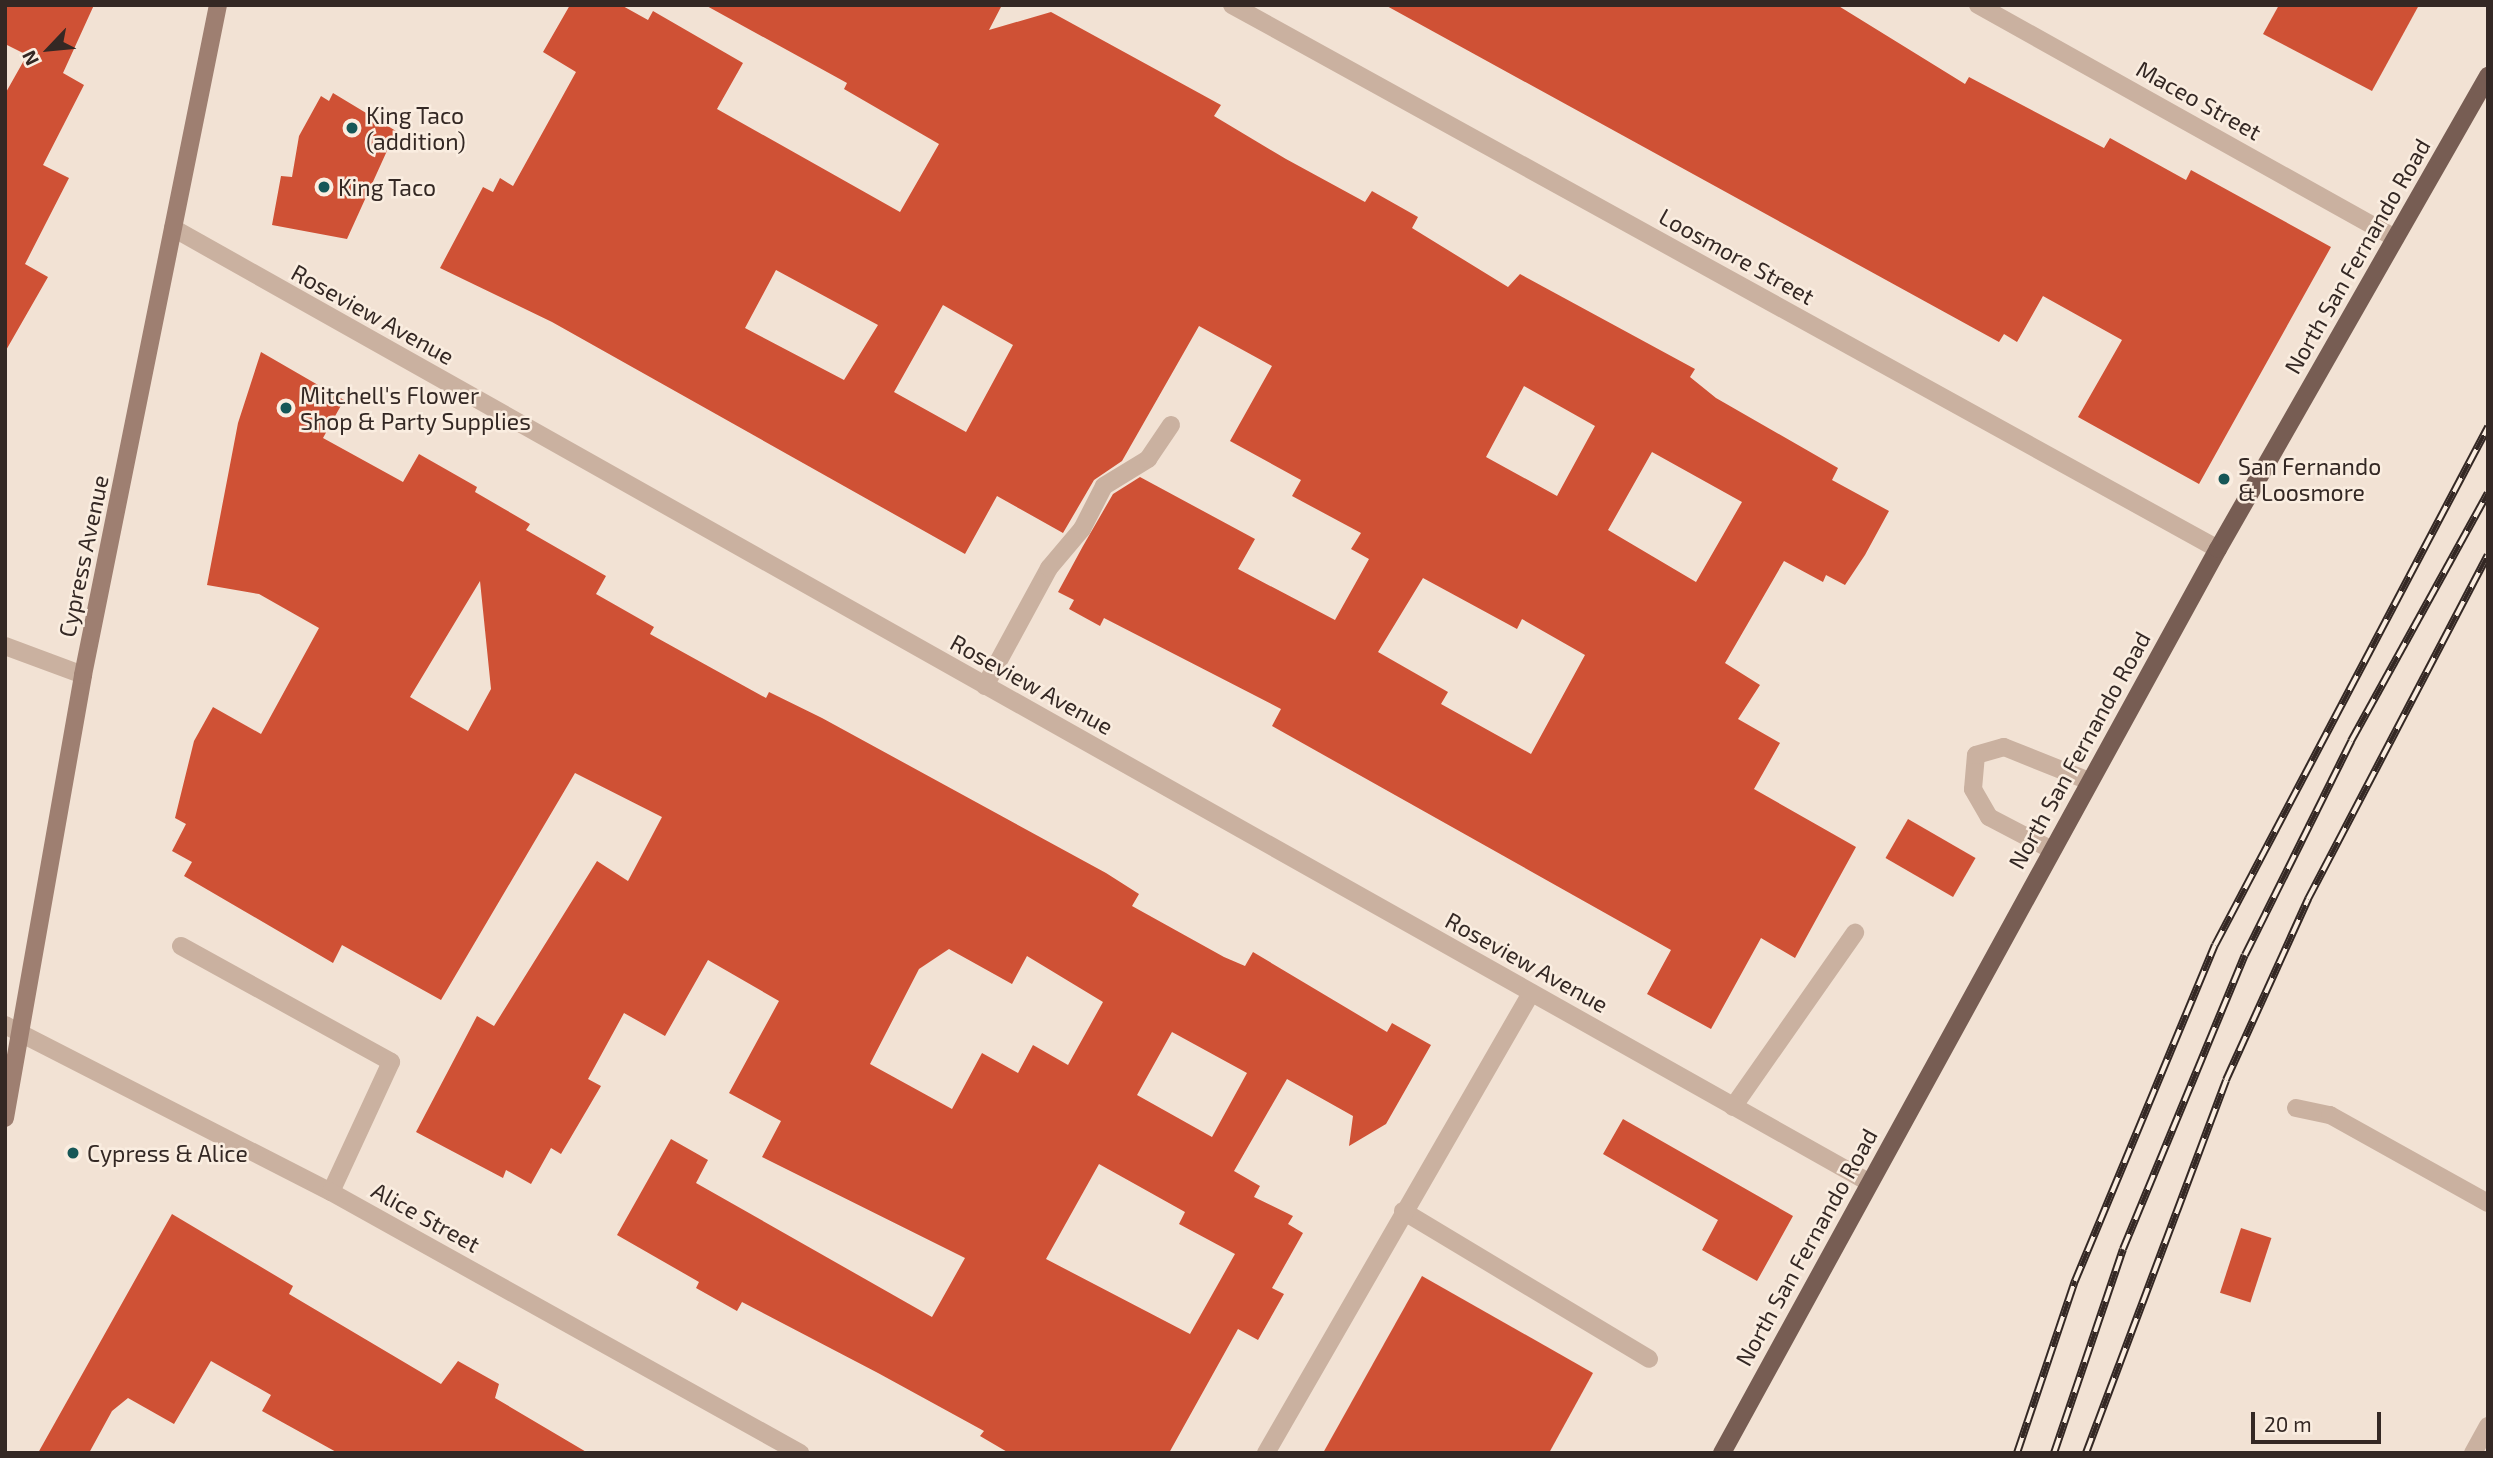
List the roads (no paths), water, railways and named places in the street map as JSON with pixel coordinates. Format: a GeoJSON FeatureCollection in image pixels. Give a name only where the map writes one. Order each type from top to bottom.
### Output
{"type":"FeatureCollection","features":[{"type":"Feature","properties":{"kind":"main road","name":"North San Fernando Road"},"geometry":{"type":"LineString","coordinates":[[1722,1453],[2217,549],[2488,76]]}},
{"type":"Feature","properties":{"kind":"street","name":"Cypress Avenue"},"geometry":{"type":"LineString","coordinates":[[5,1118],[22,1034],[83,675],[218,5]]}},
{"type":"Feature","properties":{"kind":"street","name":"Loosmore Street"},"geometry":{"type":"LineString","coordinates":[[1233,5],[2217,549]]}},
{"type":"Feature","properties":{"kind":"street","name":"Maceo Street"},"geometry":{"type":"LineString","coordinates":[[1978,5],[2395,238]]}},
{"type":"Feature","properties":{"kind":"street","name":"Roseview Avenue"},"geometry":{"type":"LineString","coordinates":[[173,228],[1868,1182]]}},
{"type":"Feature","properties":{"kind":"street"},"geometry":{"type":"LineString","coordinates":[[985,686],[1049,568],[1082,529],[1104,486],[1148,459],[1171,425]]}},
{"type":"Feature","properties":{"kind":"street"},"geometry":{"type":"LineString","coordinates":[[5,646],[83,675]]}},
{"type":"Feature","properties":{"kind":"street"},"geometry":{"type":"LineString","coordinates":[[2052,850],[1989,817],[1973,789],[1976,755],[2004,747],[2089,781]]}},
{"type":"Feature","properties":{"kind":"street"},"geometry":{"type":"LineString","coordinates":[[1733,1107],[1855,933]]}},
{"type":"Feature","properties":{"kind":"street"},"geometry":{"type":"LineString","coordinates":[[181,946],[391,1062],[331,1192]]}},
{"type":"Feature","properties":{"kind":"street"},"geometry":{"type":"LineString","coordinates":[[1266,1453],[1531,993]]}},
{"type":"Feature","properties":{"kind":"street","name":"Alice Street"},"geometry":{"type":"LineString","coordinates":[[5,1025],[331,1192],[800,1453]]}},
{"type":"Feature","properties":{"kind":"street"},"geometry":{"type":"LineString","coordinates":[[2296,1108],[2330,1115],[2488,1203]]}},
{"type":"Feature","properties":{"kind":"street"},"geometry":{"type":"LineString","coordinates":[[1403,1212],[1649,1359]]}},
{"type":"Feature","properties":{"kind":"street"},"geometry":{"type":"LineString","coordinates":[[2473,1453],[2488,1426]]}},
{"type":"Feature","properties":{"kind":"railway"},"geometry":{"type":"LineString","coordinates":[[2017,1453],[2075,1281],[2215,945],[2488,427]]}},
{"type":"Feature","properties":{"kind":"railway"},"geometry":{"type":"LineString","coordinates":[[2054,1453],[2123,1249],[2245,955],[2351,741],[2488,493]]}},
{"type":"Feature","properties":{"kind":"railway"},"geometry":{"type":"LineString","coordinates":[[2086,1453],[2226,1080],[2308,899],[2488,555]]}},
{"type":"Feature","properties":{"kind":"place","name":"King Taco (addition)"},"geometry":{"type":"Point","coordinates":[352,128]}},
{"type":"Feature","properties":{"kind":"place","name":"King Taco"},"geometry":{"type":"Point","coordinates":[324,187]}},
{"type":"Feature","properties":{"kind":"place","name":"Mitchell's Flower Shop & Party Supplies"},"geometry":{"type":"Point","coordinates":[286,408]}},
{"type":"Feature","properties":{"kind":"place","name":"San Fernando & Loosmore"},"geometry":{"type":"Point","coordinates":[2224,479]}},
{"type":"Feature","properties":{"kind":"place","name":"Cypress & Alice"},"geometry":{"type":"Point","coordinates":[73,1153]}}]}
